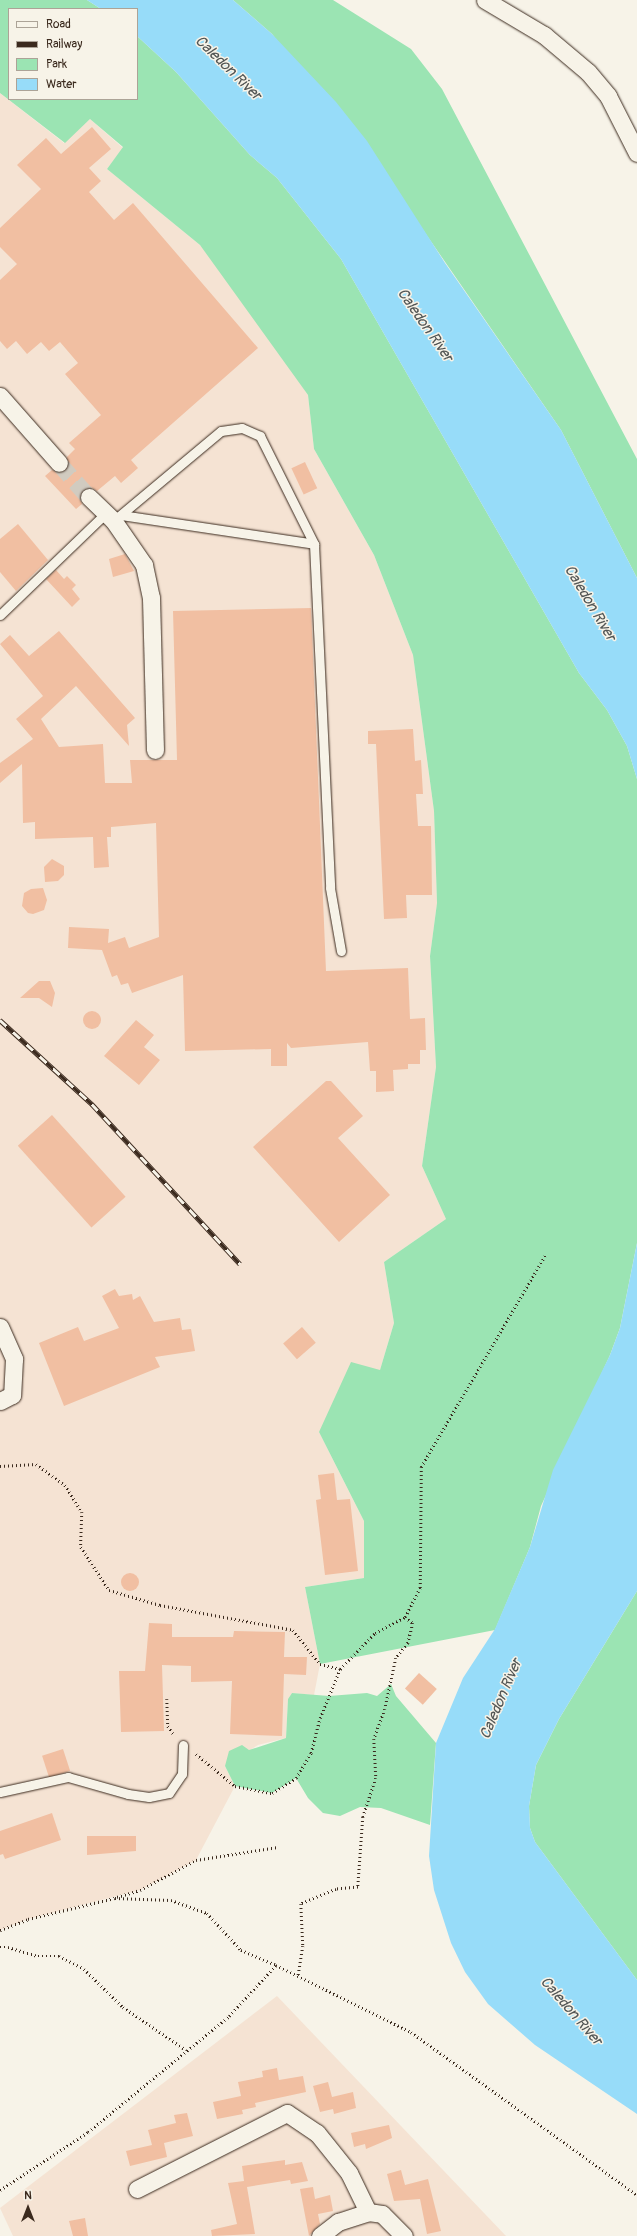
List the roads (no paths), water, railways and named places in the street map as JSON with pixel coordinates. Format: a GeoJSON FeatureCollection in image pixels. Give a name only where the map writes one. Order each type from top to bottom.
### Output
{"type":"FeatureCollection","features":[{"type":"Feature","properties":{"kind":"street"},"geometry":{"type":"LineString","coordinates":[[484,0],[544,35],[588,72],[608,96],[637,153]]}},
{"type":"Feature","properties":{"kind":"street"},"geometry":{"type":"LineString","coordinates":[[0,396],[60,463]]}},
{"type":"Feature","properties":{"kind":"street"},"geometry":{"type":"LineString","coordinates":[[89,497],[113,516],[144,565],[151,598],[155,750]]}},
{"type":"Feature","properties":{"kind":"street"},"geometry":{"type":"LineString","coordinates":[[0,1327],[14,1359],[12,1395],[0,1401]]}},
{"type":"Feature","properties":{"kind":"street"},"geometry":{"type":"LineString","coordinates":[[137,2189],[288,2113],[317,2133],[345,2167],[368,2212]]}},
{"type":"Feature","properties":{"kind":"street"},"geometry":{"type":"LineString","coordinates":[[320,2236],[338,2222],[368,2212],[382,2214],[404,2236]]}},
{"type":"Feature","properties":{"kind":"lane"},"geometry":{"type":"LineString","coordinates":[[0,615],[113,516],[221,431],[242,428],[260,436],[314,544],[330,888],[341,950]]}},
{"type":"Feature","properties":{"kind":"lane"},"geometry":{"type":"LineString","coordinates":[[113,516],[314,544]]}},
{"type":"Feature","properties":{"kind":"lane"},"geometry":{"type":"LineString","coordinates":[[0,1792],[57,1777],[68,1777],[128,1794],[149,1797],[169,1793],[182,1774],[183,1745]]}},
{"type":"Feature","properties":{"kind":"water","name":"Caledon River"},"geometry":{"type":"Polygon","coordinates":[[[87,0],[233,0],[272,34],[336,102],[367,141],[445,263],[561,430],[637,578],[637,779],[627,746],[607,710],[579,673],[341,259],[277,178],[250,155],[176,72],[138,37],[138,8],[99,8],[87,0]]]}},
{"type":"Feature","properties":{"kind":"water","name":"Caledon River"},"geometry":{"type":"Polygon","coordinates":[[[637,1243],[637,1591],[559,1719],[536,1765],[529,1806],[530,1828],[535,1842],[637,1980],[637,2114],[535,2045],[488,2004],[465,1972],[451,1943],[434,1890],[429,1856],[436,1743],[463,1678],[495,1629],[530,1547],[553,1470],[610,1355],[620,1328],[637,1243]]]}},
{"type":"Feature","properties":{"kind":"tunnel"},"geometry":{"type":"LineString","coordinates":[[59,463],[89,497]]}},
{"type":"Feature","properties":{"kind":"railway"},"geometry":{"type":"LineString","coordinates":[[0,1020],[92,1104],[240,1264]]}}]}
